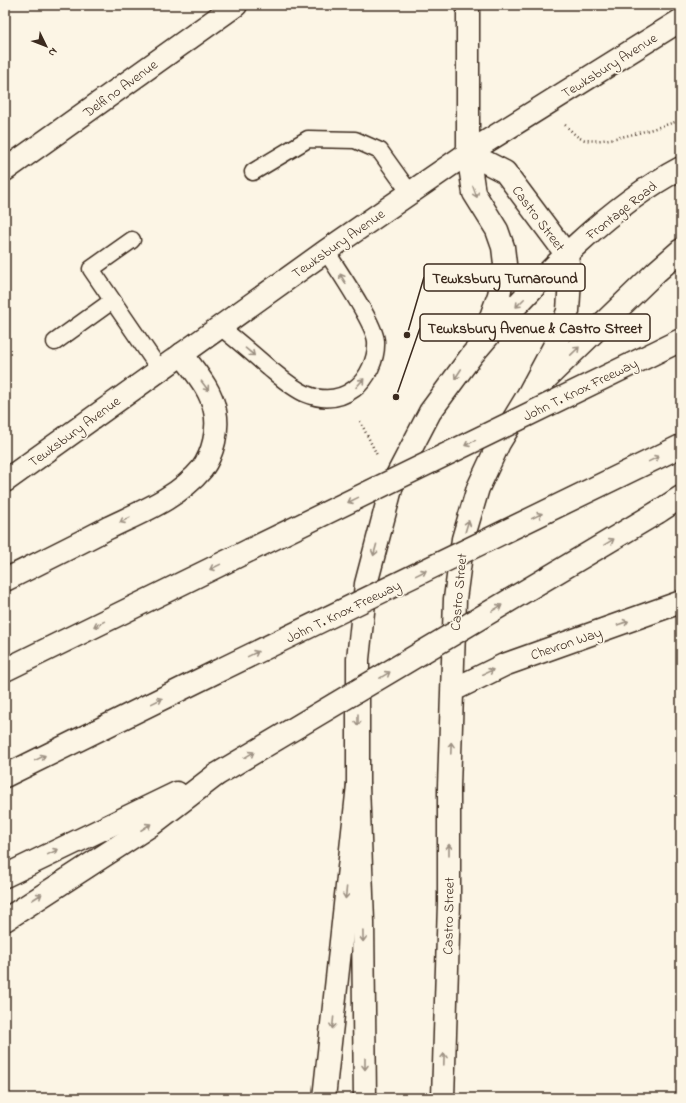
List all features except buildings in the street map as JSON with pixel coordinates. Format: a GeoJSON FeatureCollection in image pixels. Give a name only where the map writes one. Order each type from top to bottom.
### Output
{"type":"FeatureCollection","features":[{"type":"Feature","properties":{"kind":"main road","name":"Delfino Avenue"},"geometry":{"type":"LineString","coordinates":[[5,170],[236,5]]}},
{"type":"Feature","properties":{"kind":"main road"},"geometry":{"type":"LineString","coordinates":[[365,1098],[363,930],[358,785],[358,659],[366,584],[392,485],[430,412],[481,344],[499,296],[506,264],[503,247],[497,230],[474,193],[468,154],[468,5]]}},
{"type":"Feature","properties":{"kind":"main road","name":"Tewksbury Avenue"},"geometry":{"type":"LineString","coordinates":[[5,481],[326,251],[410,193],[468,154],[681,20]]}},
{"type":"Feature","properties":{"kind":"main road","name":"Castro Street"},"geometry":{"type":"LineString","coordinates":[[443,1098],[449,903],[449,787],[455,599],[463,539],[481,482],[499,443],[527,397],[557,341],[568,311],[570,279],[567,256],[505,172],[468,154]]}},
{"type":"Feature","properties":{"kind":"main road","name":"Frontage Road"},"geometry":{"type":"LineString","coordinates":[[481,344],[567,256],[608,217],[649,187],[681,168]]}},
{"type":"Feature","properties":{"kind":"main road"},"geometry":{"type":"LineString","coordinates":[[527,397],[681,250]]}},
{"type":"Feature","properties":{"kind":"main road","name":"John T. Knox Freeway"},"geometry":{"type":"LineString","coordinates":[[5,670],[681,340]]}},
{"type":"Feature","properties":{"kind":"main road"},"geometry":{"type":"LineString","coordinates":[[5,580],[160,502],[186,486],[203,468],[212,449],[216,412],[210,392],[182,354]]}},
{"type":"Feature","properties":{"kind":"main road","name":"John T. Knox Freeway"},"geometry":{"type":"LineString","coordinates":[[5,776],[681,446]]}},
{"type":"Feature","properties":{"kind":"main road"},"geometry":{"type":"LineString","coordinates":[[5,876],[216,775],[681,497]]}},
{"type":"Feature","properties":{"kind":"main road","name":"Chevron Way"},"geometry":{"type":"LineString","coordinates":[[453,690],[504,665],[681,602]]}},
{"type":"Feature","properties":{"kind":"main road"},"geometry":{"type":"LineString","coordinates":[[5,920],[150,825],[216,775]]}},
{"type":"Feature","properties":{"kind":"main road"},"geometry":{"type":"LineString","coordinates":[[324,1098],[358,785]]}},
{"type":"Feature","properties":{"kind":"lane"},"geometry":{"type":"LineString","coordinates":[[254,172],[308,139],[355,140],[380,151],[410,193]]}},
{"type":"Feature","properties":{"kind":"lane"},"geometry":{"type":"LineString","coordinates":[[132,240],[91,269],[160,370]]}},
{"type":"Feature","properties":{"kind":"lane"},"geometry":{"type":"LineString","coordinates":[[220,327],[286,381],[305,394],[323,399],[342,397],[356,388],[368,375],[375,358],[376,340],[370,324],[326,251]]}},
{"type":"Feature","properties":{"kind":"lane"},"geometry":{"type":"LineString","coordinates":[[55,342],[112,301]]}},
{"type":"Feature","properties":{"kind":"path"},"geometry":{"type":"LineString","coordinates":[[563,123],[582,139],[607,140],[644,132],[681,120]]}},
{"type":"Feature","properties":{"kind":"place","name":"Tewksbury Turnaround"},"geometry":{"type":"Point","coordinates":[407,335]}},
{"type":"Feature","properties":{"kind":"place","name":"Tewksbury Avenue & Castro Street"},"geometry":{"type":"Point","coordinates":[396,397]}}]}
